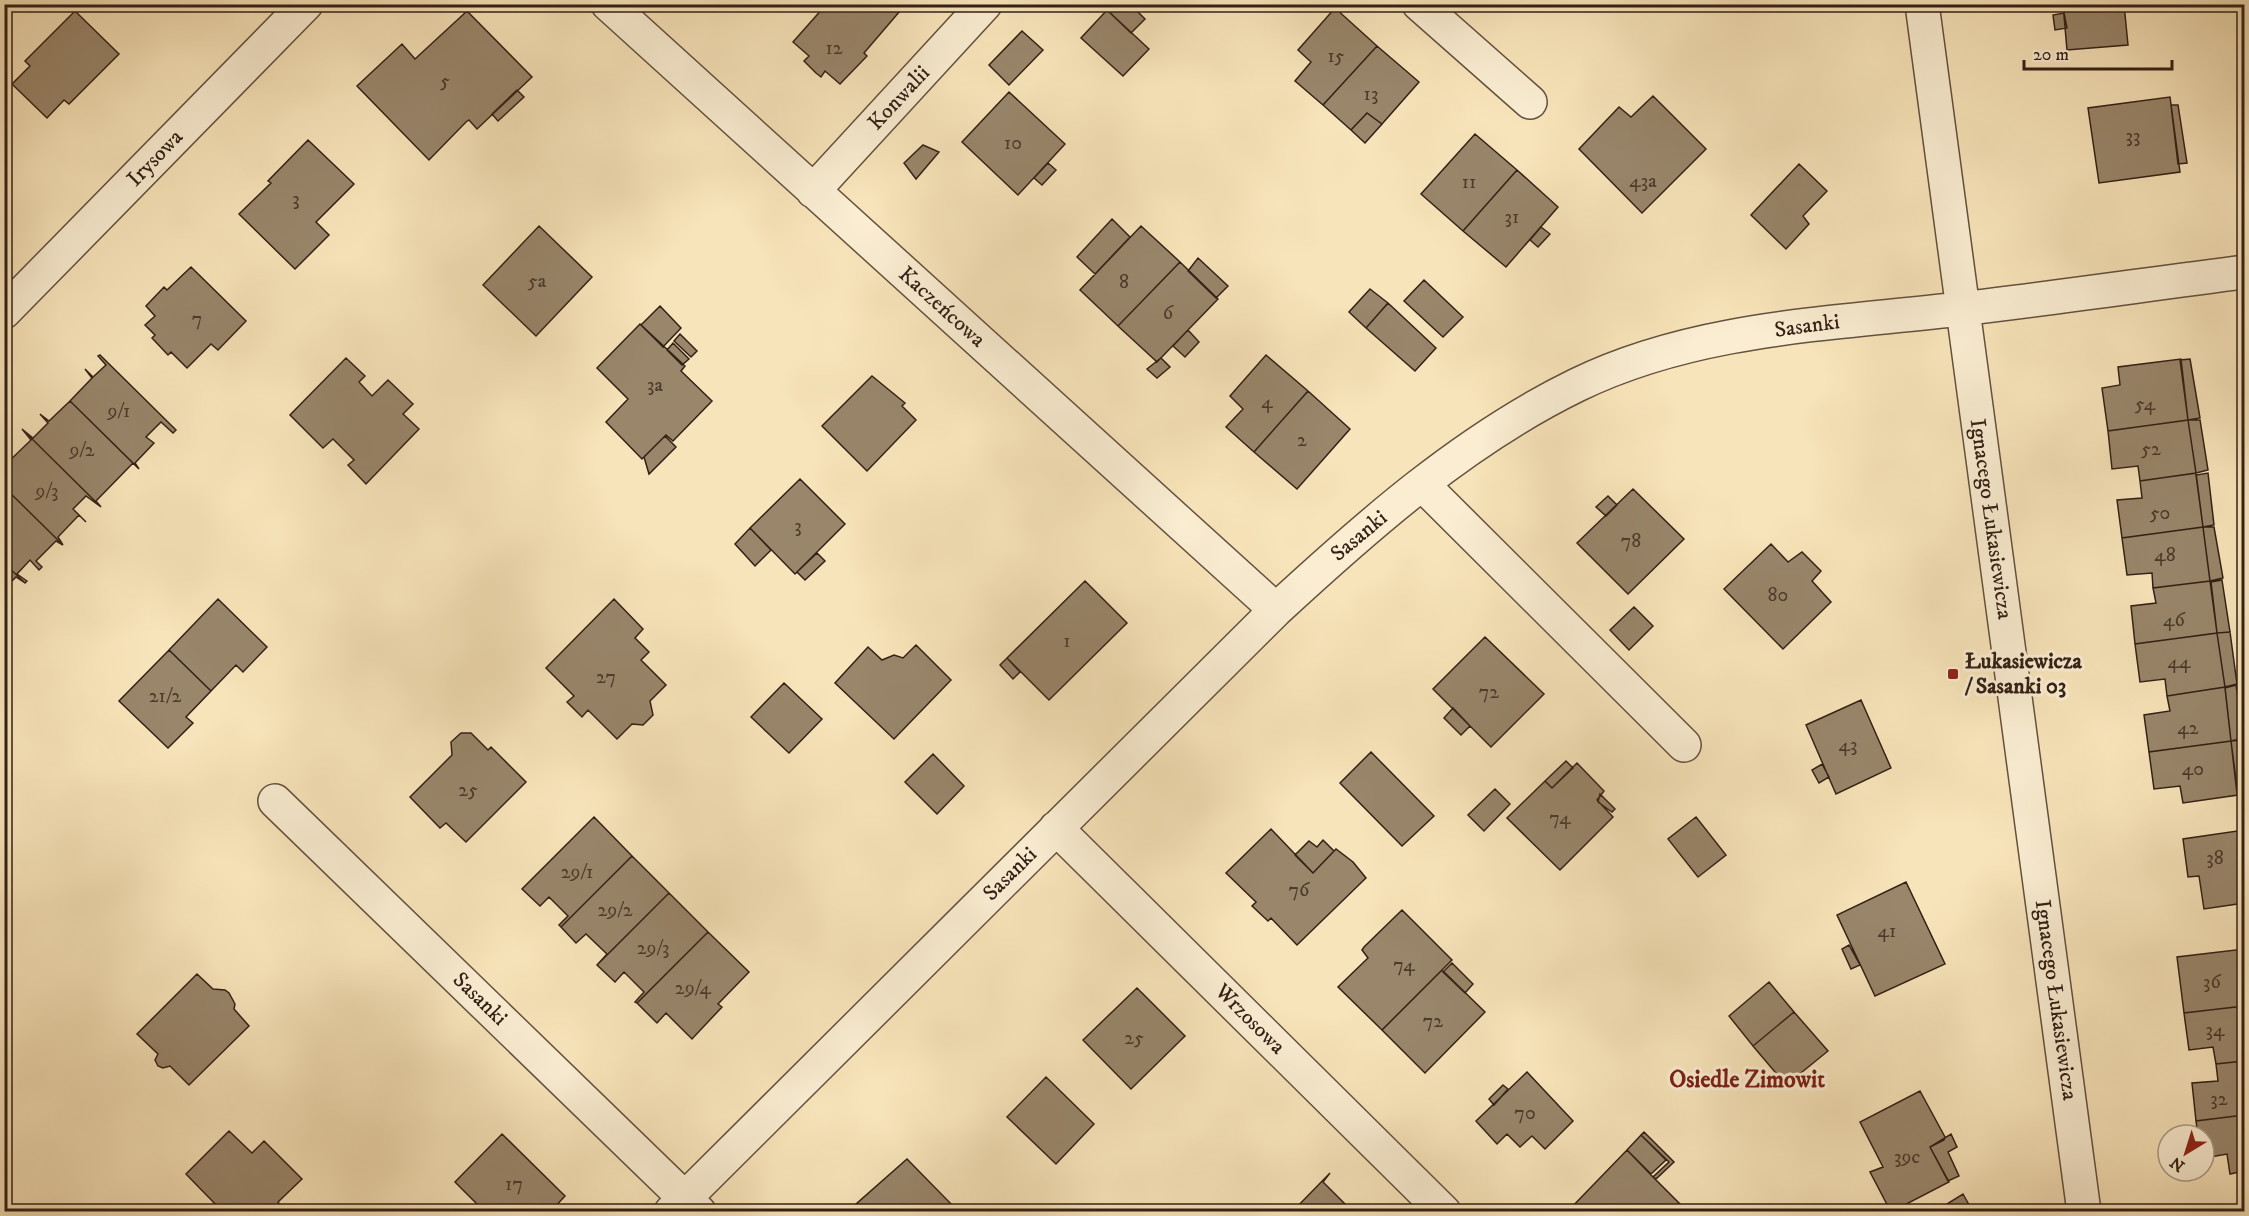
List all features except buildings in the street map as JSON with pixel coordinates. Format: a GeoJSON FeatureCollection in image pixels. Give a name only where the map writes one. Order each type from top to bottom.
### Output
{"type":"FeatureCollection","features":[{"type":"Feature","properties":{"kind":"street","name":"Irysowa"},"geometry":{"type":"LineString","coordinates":[[4,312],[306,4]]}},
{"type":"Feature","properties":{"kind":"street","name":"Kaczeńcowa"},"geometry":{"type":"LineString","coordinates":[[608,4],[1276,610]]}},
{"type":"Feature","properties":{"kind":"street","name":"Konwalii"},"geometry":{"type":"LineString","coordinates":[[813,191],[985,4]]}},
{"type":"Feature","properties":{"kind":"street"},"geometry":{"type":"LineString","coordinates":[[1419,4],[1530,102]]}},
{"type":"Feature","properties":{"kind":"street","name":"Ignacego Łukasiewicza"},"geometry":{"type":"LineString","coordinates":[[1922,4],[2084,1212]]}},
{"type":"Feature","properties":{"kind":"street","name":"Sasanki"},"geometry":{"type":"LineString","coordinates":[[275,801],[685,1207],[1056,828],[1276,610],[1361,532],[1423,485],[1525,414],[1578,385],[1639,361],[1695,344],[1746,334],[1839,321],[1962,309],[2244,272]]}},
{"type":"Feature","properties":{"kind":"street"},"geometry":{"type":"LineString","coordinates":[[1423,485],[1684,746]]}},
{"type":"Feature","properties":{"kind":"street","name":"Wrzosowa"},"geometry":{"type":"LineString","coordinates":[[1056,828],[1444,1212]]}},
{"type":"Feature","properties":{"kind":"place","name":"Łukasiewicza / Sasanki 03"},"geometry":{"type":"Point","coordinates":[1953,674]}},
{"type":"Feature","properties":{"kind":"district","name":"Osiedle Zimowit"},"geometry":{"type":"Point","coordinates":[1747,1080]}}]}
